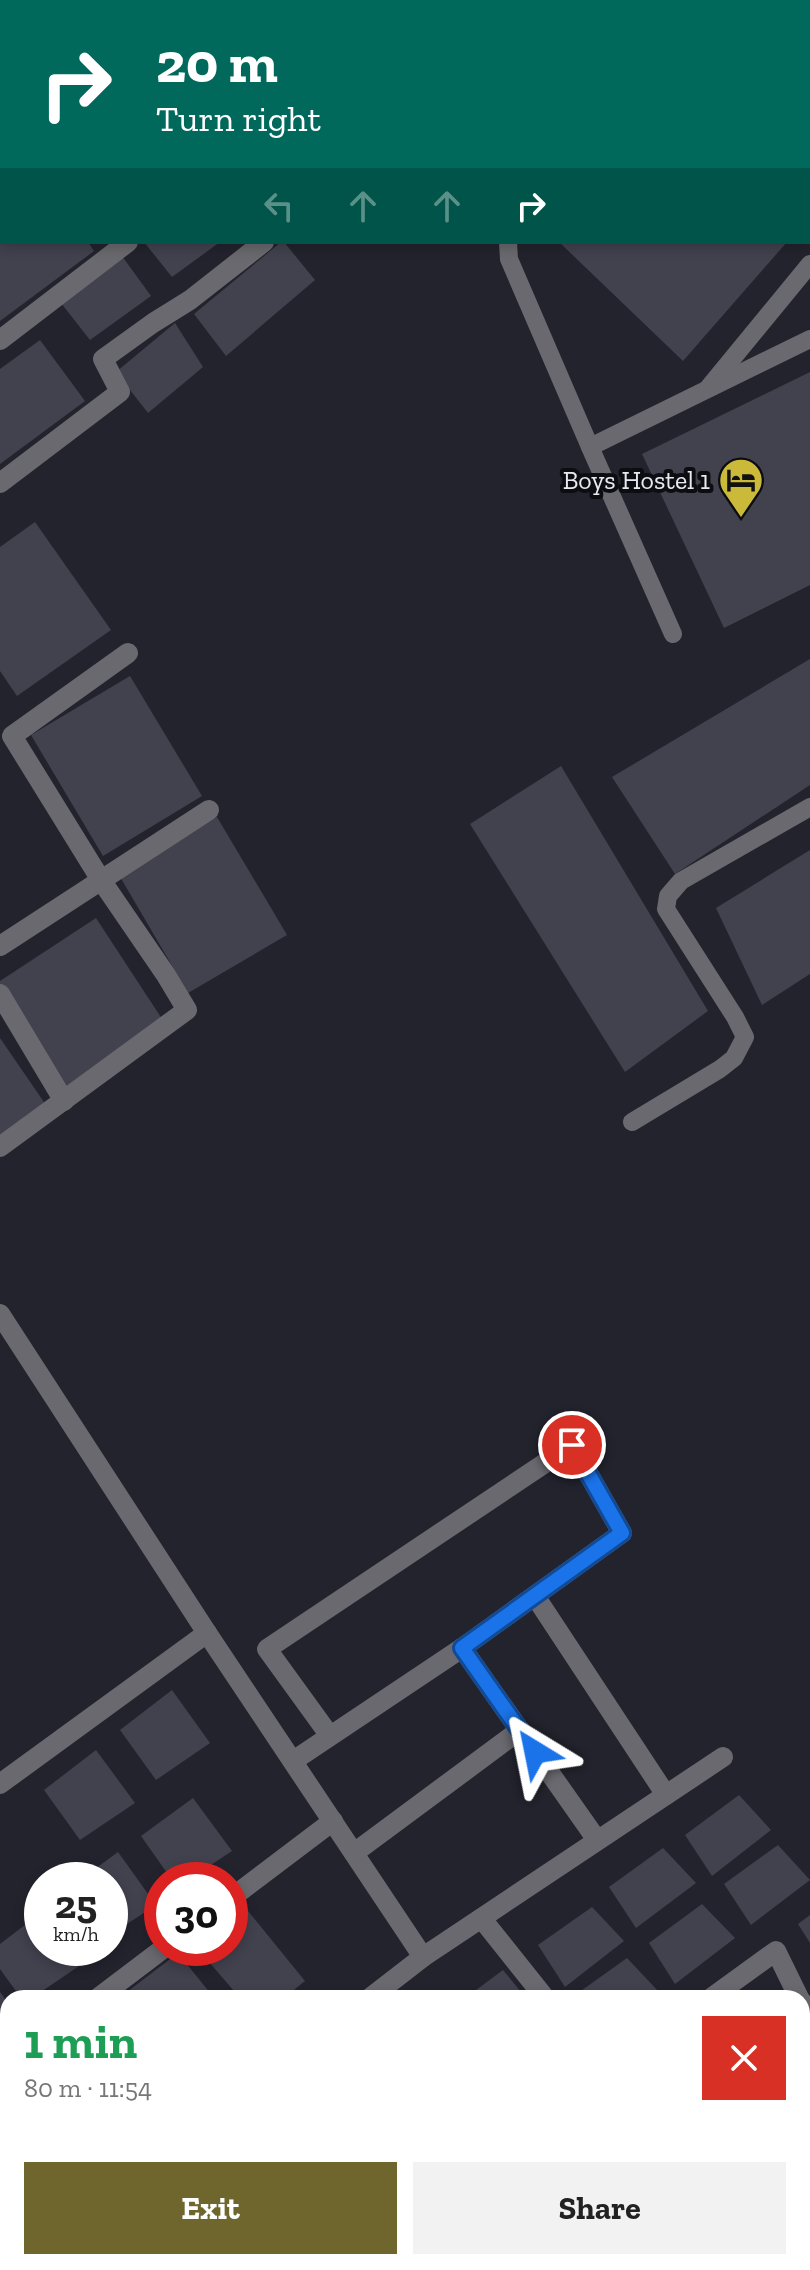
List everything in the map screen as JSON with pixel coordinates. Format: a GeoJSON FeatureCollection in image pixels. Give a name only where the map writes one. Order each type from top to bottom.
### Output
{"type":"FeatureCollection","features":[{"type":"Feature","properties":{"kind":"street"},"geometry":{"type":"LineString","coordinates":[[0,340],[125,244]]}},
{"type":"Feature","properties":{"kind":"street"},"geometry":{"type":"LineString","coordinates":[[0,483],[120,392],[103,359],[190,300],[261,244]]}},
{"type":"Feature","properties":{"kind":"street"},"geometry":{"type":"LineString","coordinates":[[0,1147],[187,1010],[101,880],[12,736],[128,653]]}},
{"type":"Feature","properties":{"kind":"street"},"geometry":{"type":"LineString","coordinates":[[0,946],[209,810]]}},
{"type":"Feature","properties":{"kind":"street"},"geometry":{"type":"LineString","coordinates":[[0,994],[64,1101]]}},
{"type":"Feature","properties":{"kind":"street"},"geometry":{"type":"LineString","coordinates":[[0,1314],[423,1957]]}},
{"type":"Feature","properties":{"kind":"street"},"geometry":{"type":"LineString","coordinates":[[293,1761],[462,1648],[622,1533],[572,1445],[267,1649],[330,1736]]}},
{"type":"Feature","properties":{"kind":"street"},"geometry":{"type":"LineString","coordinates":[[535,1596],[666,1795]]}},
{"type":"Feature","properties":{"kind":"street"},"geometry":{"type":"LineString","coordinates":[[0,1784],[207,1633]]}},
{"type":"Feature","properties":{"kind":"street"},"geometry":{"type":"LineString","coordinates":[[462,1648],[597,1840]]}},
{"type":"Feature","properties":{"kind":"street"},"geometry":{"type":"LineString","coordinates":[[354,1853],[520,1730]]}},
{"type":"Feature","properties":{"kind":"street"},"geometry":{"type":"LineString","coordinates":[[380,1990],[423,1957],[723,1757]]}},
{"type":"Feature","properties":{"kind":"street"},"geometry":{"type":"LineString","coordinates":[[248,1885],[333,1821]]}},
{"type":"Feature","properties":{"kind":"street"},"geometry":{"type":"LineString","coordinates":[[482,1919],[539,1990]]}},
{"type":"Feature","properties":{"kind":"street"},"geometry":{"type":"LineString","coordinates":[[722,1990],[776,1951],[796,1990]]}},
{"type":"Feature","properties":{"kind":"street"},"geometry":{"type":"LineString","coordinates":[[109,1990],[144,1963]]}},
{"type":"Feature","properties":{"kind":"lane"},"geometry":{"type":"LineString","coordinates":[[508,244],[509,259],[673,634]]}},
{"type":"Feature","properties":{"kind":"lane"},"geometry":{"type":"LineString","coordinates":[[704,392],[810,264]]}},
{"type":"Feature","properties":{"kind":"lane"},"geometry":{"type":"LineString","coordinates":[[590,447],[810,339]]}},
{"type":"Feature","properties":{"kind":"lane"},"geometry":{"type":"LineString","coordinates":[[632,1122],[720,1069],[734,1058],[745,1037],[666,909],[668,896],[681,881],[810,807]]}},
{"type":"Feature","properties":{"kind":"building"},"geometry":{"type":"Polygon","coordinates":[[[0,244],[89,244],[94,251],[0,321],[0,244]]]}},
{"type":"Feature","properties":{"kind":"building"},"geometry":{"type":"Polygon","coordinates":[[[146,244],[217,244],[172,277],[146,244]]]}},
{"type":"Feature","properties":{"kind":"building"},"geometry":{"type":"Polygon","coordinates":[[[279,244],[286,244],[315,280],[226,356],[194,314],[279,244]]]}},
{"type":"Feature","properties":{"kind":"building"},"geometry":{"type":"Polygon","coordinates":[[[561,244],[785,244],[683,361],[561,244]]]}},
{"type":"Feature","properties":{"kind":"building"},"geometry":{"type":"Polygon","coordinates":[[[122,256],[151,296],[90,340],[61,303],[122,256]]]}},
{"type":"Feature","properties":{"kind":"building"},"geometry":{"type":"Polygon","coordinates":[[[175,323],[203,367],[148,413],[116,372],[175,323]]]}},
{"type":"Feature","properties":{"kind":"building"},"geometry":{"type":"Polygon","coordinates":[[[40,340],[85,401],[0,464],[0,369],[40,340]]]}},
{"type":"Feature","properties":{"kind":"building","name":"Boys Hostel 1"},"geometry":{"type":"Polygon","coordinates":[[[810,372],[810,585],[724,628],[642,454],[810,372]]]}},
{"type":"Feature","properties":{"kind":"building"},"geometry":{"type":"Polygon","coordinates":[[[35,522],[111,630],[17,696],[0,671],[0,547],[35,522]]]}},
{"type":"Feature","properties":{"kind":"building"},"geometry":{"type":"Polygon","coordinates":[[[810,659],[810,785],[675,874],[612,777],[810,659]]]}},
{"type":"Feature","properties":{"kind":"building"},"geometry":{"type":"Polygon","coordinates":[[[130,676],[202,796],[103,856],[31,735],[130,676]]]}},
{"type":"Feature","properties":{"kind":"building"},"geometry":{"type":"Polygon","coordinates":[[[561,766],[708,1011],[625,1072],[470,824],[561,766]]]}},
{"type":"Feature","properties":{"kind":"building"},"geometry":{"type":"Polygon","coordinates":[[[217,817],[287,935],[188,993],[119,875],[217,817]]]}},
{"type":"Feature","properties":{"kind":"building"},"geometry":{"type":"Polygon","coordinates":[[[810,850],[810,974],[762,1005],[716,908],[810,850]]]}},
{"type":"Feature","properties":{"kind":"building"},"geometry":{"type":"Polygon","coordinates":[[[96,918],[166,1025],[67,1089],[0,981],[96,918]]]}},
{"type":"Feature","properties":{"kind":"building"},"geometry":{"type":"Polygon","coordinates":[[[0,1038],[48,1108],[0,1141],[0,1038]]]}},
{"type":"Feature","properties":{"kind":"building"},"geometry":{"type":"Polygon","coordinates":[[[172,1690],[210,1743],[156,1780],[120,1730],[172,1690]]]}},
{"type":"Feature","properties":{"kind":"building"},"geometry":{"type":"Polygon","coordinates":[[[96,1750],[135,1803],[80,1840],[44,1790],[96,1750]]]}},
{"type":"Feature","properties":{"kind":"building"},"geometry":{"type":"Polygon","coordinates":[[[739,1795],[771,1830],[712,1876],[685,1835],[739,1795]]]}},
{"type":"Feature","properties":{"kind":"building"},"geometry":{"type":"Polygon","coordinates":[[[193,1798],[232,1851],[215,1862],[159,1862],[141,1836],[193,1798]]]}},
{"type":"Feature","properties":{"kind":"building"},"geometry":{"type":"Polygon","coordinates":[[[778,1845],[810,1880],[751,1925],[724,1884],[778,1845]]]}},
{"type":"Feature","properties":{"kind":"building"},"geometry":{"type":"Polygon","coordinates":[[[663,1848],[696,1883],[636,1928],[609,1887],[663,1848]]]}},
{"type":"Feature","properties":{"kind":"building"},"geometry":{"type":"Polygon","coordinates":[[[118,1852],[125,1862],[104,1862],[118,1852]]]}},
{"type":"Feature","properties":{"kind":"building"},"geometry":{"type":"Polygon","coordinates":[[[128,1866],[144,1888],[144,1913],[128,1923],[128,1866]]]}},
{"type":"Feature","properties":{"kind":"building"},"geometry":{"type":"Polygon","coordinates":[[[702,1904],[735,1938],[675,1984],[649,1943],[702,1904]]]}},
{"type":"Feature","properties":{"kind":"building"},"geometry":{"type":"Polygon","coordinates":[[[592,1907],[624,1941],[565,1987],[538,1945],[592,1907]]]}},
{"type":"Feature","properties":{"kind":"building"},"geometry":{"type":"Polygon","coordinates":[[[248,1911],[305,1981],[294,1990],[233,1990],[212,1966],[248,1966],[248,1911]]]}},
{"type":"Feature","properties":{"kind":"building"},"geometry":{"type":"Polygon","coordinates":[[[810,1915],[810,1943],[798,1924],[810,1915]]]}},
{"type":"Feature","properties":{"kind":"building"},"geometry":{"type":"Polygon","coordinates":[[[24,1926],[24,1966],[79,1966],[44,1990],[15,1990],[0,1969],[0,1944],[24,1926]]]}},
{"type":"Feature","properties":{"kind":"building"},"geometry":{"type":"Polygon","coordinates":[[[627,1958],[657,1990],[582,1990],[627,1958]]]}},
{"type":"Feature","properties":{"kind":"building"},"geometry":{"type":"Polygon","coordinates":[[[161,1966],[188,1966],[208,1990],[130,1990],[161,1966]]]}},
{"type":"Feature","properties":{"kind":"building"},"geometry":{"type":"Polygon","coordinates":[[[503,1970],[519,1990],[476,1990],[503,1970]]]}},
{"type":"Feature","properties":{"kind":"place","name":"Boys Hostel 1"},"geometry":{"type":"Point","coordinates":[741,519]}},
{"type":"Feature","properties":{"kind":"route"},"geometry":{"type":"LineString","coordinates":[[535,1752],[462,1648],[622,1533],[572,1445]]}}]}
